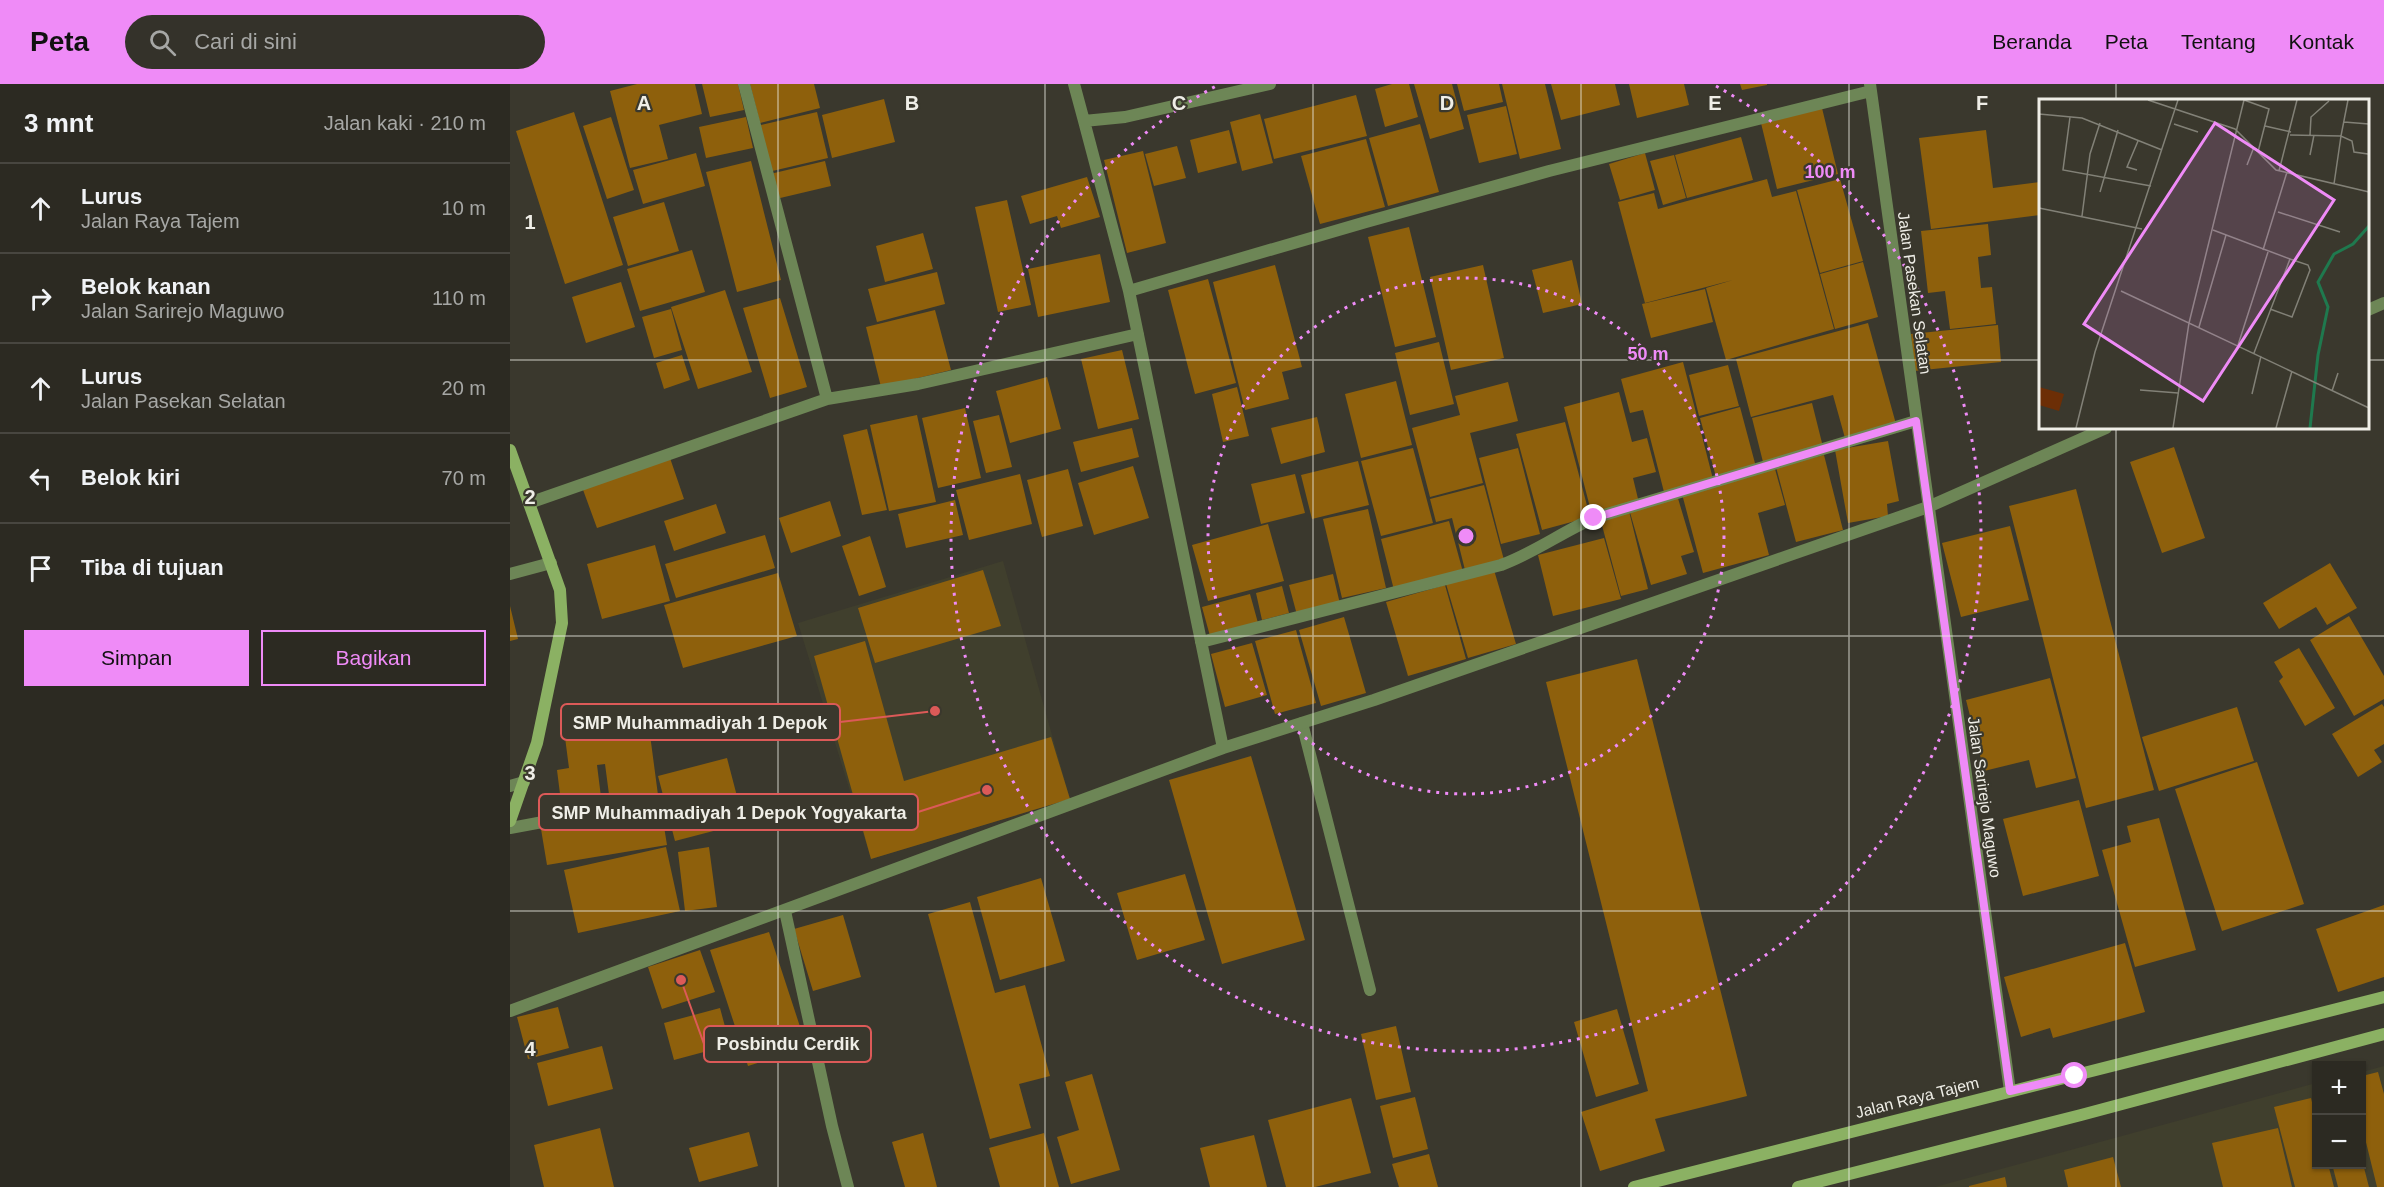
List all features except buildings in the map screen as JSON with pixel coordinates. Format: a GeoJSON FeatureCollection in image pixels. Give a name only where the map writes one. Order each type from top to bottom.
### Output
{"type":"FeatureCollection","features":[{"type":"Feature","properties":{"kind":"main road"},"geometry":{"type":"LineString","coordinates":[[510,450],[560,590],[562,623],[537,743],[510,821]]}},
{"type":"Feature","properties":{"kind":"main road","name":"Jalan Raya Tajem"},"geometry":{"type":"LineString","coordinates":[[1634,1187],[2384,997]]}},
{"type":"Feature","properties":{"kind":"main road"},"geometry":{"type":"LineString","coordinates":[[1798,1187],[2081,1115],[2384,1034]]}},
{"type":"Feature","properties":{"kind":"street"},"geometry":{"type":"LineString","coordinates":[[744,84],[827,399]]}},
{"type":"Feature","properties":{"kind":"street"},"geometry":{"type":"LineString","coordinates":[[1074,84],[1129,291],[1223,748]]}},
{"type":"Feature","properties":{"kind":"street"},"geometry":{"type":"LineString","coordinates":[[1084,121],[1125,117],[1270,84]]}},
{"type":"Feature","properties":{"kind":"street"},"geometry":{"type":"LineString","coordinates":[[1129,291],[1549,171],[1870,88]]}},
{"type":"Feature","properties":{"kind":"street","name":"Jalan Pasekan Selatan"},"geometry":{"type":"LineString","coordinates":[[1870,88],[1928,507]]}},
{"type":"Feature","properties":{"kind":"street"},"geometry":{"type":"LineString","coordinates":[[2369,309],[2384,303]]}},
{"type":"Feature","properties":{"kind":"street"},"geometry":{"type":"LineString","coordinates":[[529,503],[827,399],[918,384],[1138,334]]}},
{"type":"Feature","properties":{"kind":"street"},"geometry":{"type":"LineString","coordinates":[[1201,642],[1501,565],[1525,556],[1594,518],[1916,421]]}},
{"type":"Feature","properties":{"kind":"street"},"geometry":{"type":"LineString","coordinates":[[510,1011],[1223,748],[1302,723],[1928,507],[2104,429]]}},
{"type":"Feature","properties":{"kind":"street","name":"Jalan Sarirejo Maguwo"},"geometry":{"type":"LineString","coordinates":[[1928,507],[2010,1091]]}},
{"type":"Feature","properties":{"kind":"street"},"geometry":{"type":"LineString","coordinates":[[510,574],[550,563]]}},
{"type":"Feature","properties":{"kind":"street"},"geometry":{"type":"LineString","coordinates":[[1302,723],[1370,990]]}},
{"type":"Feature","properties":{"kind":"street"},"geometry":{"type":"LineString","coordinates":[[510,786],[524,782]]}},
{"type":"Feature","properties":{"kind":"street"},"geometry":{"type":"LineString","coordinates":[[510,828],[650,801]]}},
{"type":"Feature","properties":{"kind":"street"},"geometry":{"type":"LineString","coordinates":[[785,911],[832,1126],[848,1187]]}},
{"type":"Feature","properties":{"kind":"shaded area"},"geometry":{"type":"Polygon","coordinates":[[[1003,561],[1070,799],[871,859],[798,623],[1003,561]]]}},
{"type":"Feature","properties":{"kind":"shaded area"},"geometry":{"type":"Polygon","coordinates":[[[2384,1066],[2384,1187],[1935,1187],[2312,1084],[2312,1169],[2366,1169],[2366,1071],[2384,1066]]]}},
{"type":"Feature","properties":{"kind":"place","name":"SMP Muhammadiyah 1 Depok"},"geometry":{"type":"Point","coordinates":[935,711]}},
{"type":"Feature","properties":{"kind":"place","name":"SMP Muhammadiyah 1 Depok Yogyakarta"},"geometry":{"type":"Point","coordinates":[987,790]}},
{"type":"Feature","properties":{"kind":"place","name":"Posbindu Cerdik"},"geometry":{"type":"Point","coordinates":[681,980]}},
{"type":"Feature","properties":{"kind":"route"},"geometry":{"type":"LineString","coordinates":[[1594,518],[1916,421],[2010,1091],[2075,1076]]}}]}
